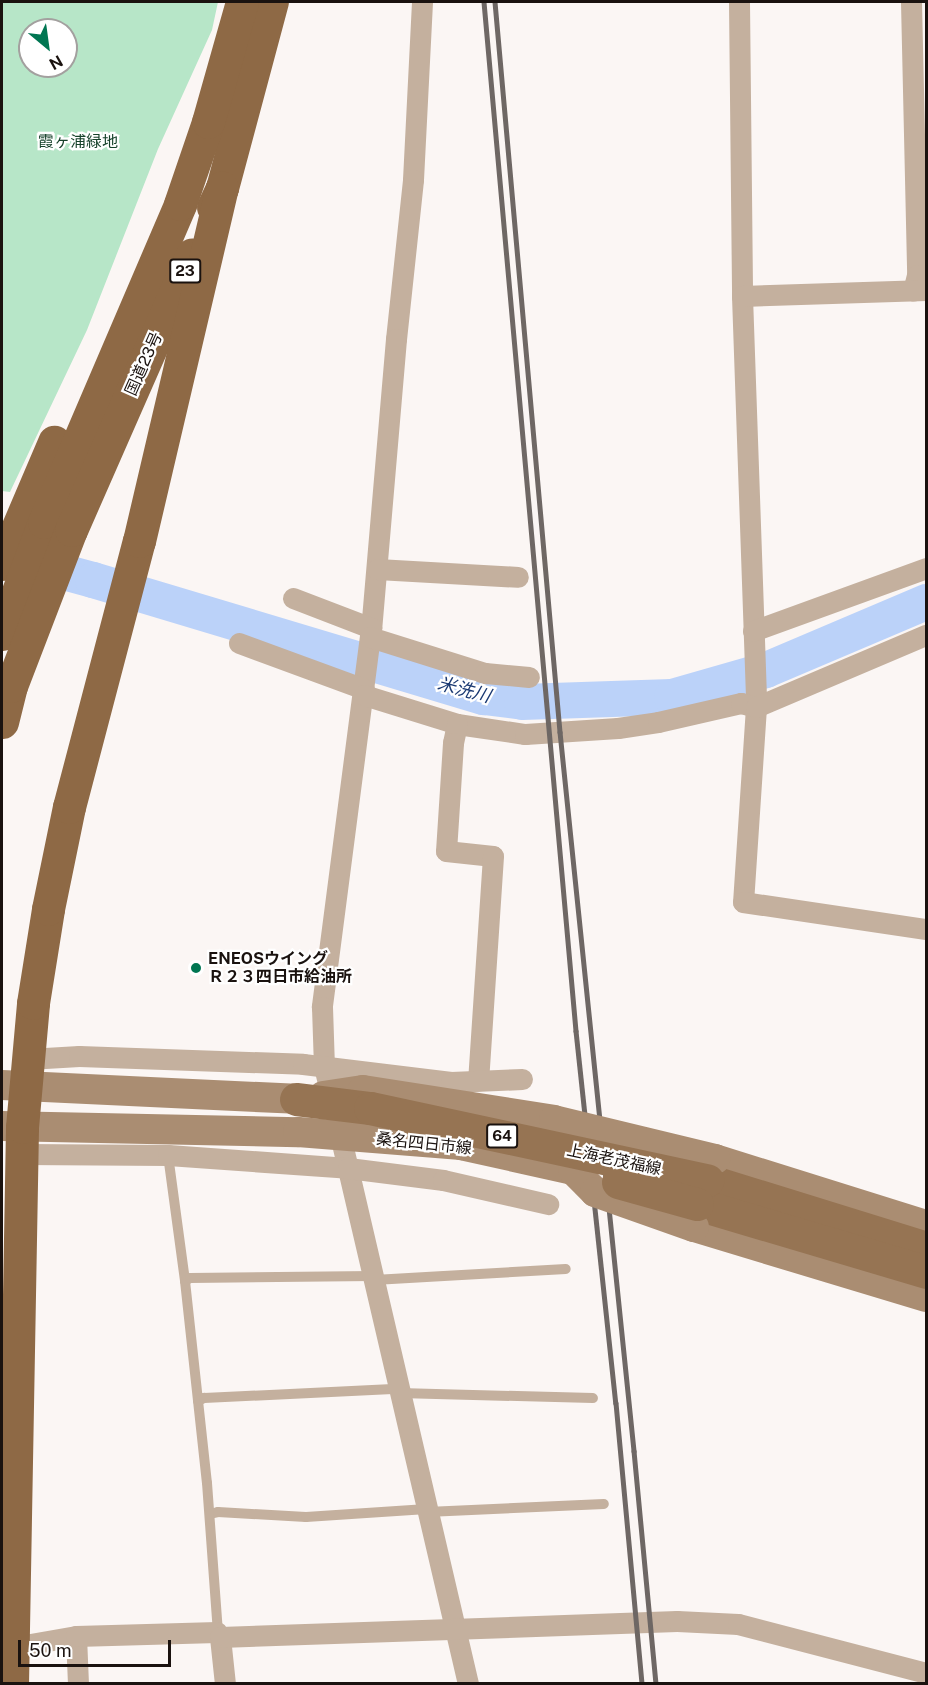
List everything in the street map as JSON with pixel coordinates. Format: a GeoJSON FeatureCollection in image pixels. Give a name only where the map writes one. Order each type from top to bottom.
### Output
{"type":"FeatureCollection","features":[{"type":"Feature","properties":{"kind":"highway"},"geometry":{"type":"LineString","coordinates":[[45,523],[123,284],[186,156],[232,39],[242,2]]}},
{"type":"Feature","properties":{"kind":"highway","name":"国道23号"},"geometry":{"type":"LineString","coordinates":[[2,722],[45,523],[222,188],[272,2]]}},
{"type":"Feature","properties":{"kind":"highway"},"geometry":{"type":"LineString","coordinates":[[12,1683],[9,1406],[18,1076],[33,1003],[50,897],[69,807],[139,541],[222,188]]}},
{"type":"Feature","properties":{"kind":"highway","name":"国道23号"},"geometry":{"type":"LineString","coordinates":[[2,564],[45,523]]}},
{"type":"Feature","properties":{"kind":"highway","name":"国道23号"},"geometry":{"type":"LineString","coordinates":[[2,634],[28,601]]}},
{"type":"Feature","properties":{"kind":"main road"},"geometry":{"type":"LineString","coordinates":[[18,1076],[296,1099]]}},
{"type":"Feature","properties":{"kind":"main road","name":"上海老茂福線"},"geometry":{"type":"LineString","coordinates":[[296,1099],[370,1108],[927,1248]]}},
{"type":"Feature","properties":{"kind":"main road","name":"桑名四日市線"},"geometry":{"type":"LineString","coordinates":[[15,1135],[298,1132],[461,1145],[573,1170]]}},
{"type":"Feature","properties":{"kind":"main road","name":"上海老茂福線"},"geometry":{"type":"LineString","coordinates":[[573,1170],[703,1193],[927,1272]]}},
{"type":"Feature","properties":{"kind":"main road"},"geometry":{"type":"LineString","coordinates":[[703,1193],[927,1225]]}},
{"type":"Feature","properties":{"kind":"main road"},"geometry":{"type":"LineString","coordinates":[[703,1193],[927,1296]]}},
{"type":"Feature","properties":{"kind":"street"},"geometry":{"type":"LineString","coordinates":[[422,2],[413,180],[396,339],[371,633],[322,1007],[324,1066],[468,1683]]}},
{"type":"Feature","properties":{"kind":"street"},"geometry":{"type":"LineString","coordinates":[[739,2],[742,296],[756,703],[743,902],[927,929]]}},
{"type":"Feature","properties":{"kind":"street"},"geometry":{"type":"LineString","coordinates":[[742,296],[920,291],[917,275],[911,2]]}},
{"type":"Feature","properties":{"kind":"street"},"geometry":{"type":"LineString","coordinates":[[754,638],[927,568]]}},
{"type":"Feature","properties":{"kind":"street"},"geometry":{"type":"LineString","coordinates":[[377,569],[518,577]]}},
{"type":"Feature","properties":{"kind":"street"},"geometry":{"type":"LineString","coordinates":[[293,598],[371,633],[485,673],[529,677]]}},
{"type":"Feature","properties":{"kind":"street"},"geometry":{"type":"LineString","coordinates":[[239,644],[311,667],[340,682],[457,724],[525,734],[549,734],[658,722],[741,703],[756,703],[927,635]]}},
{"type":"Feature","properties":{"kind":"street"},"geometry":{"type":"LineString","coordinates":[[457,724],[453,743],[446,851],[493,856],[478,1081]]}},
{"type":"Feature","properties":{"kind":"street"},"geometry":{"type":"LineString","coordinates":[[18,1076],[91,1057],[324,1066],[452,1082],[522,1079]]}},
{"type":"Feature","properties":{"kind":"street"},"geometry":{"type":"LineString","coordinates":[[443,1180],[452,1082]]}},
{"type":"Feature","properties":{"kind":"street"},"geometry":{"type":"LineString","coordinates":[[15,1135],[168,1155],[348,1168],[443,1180],[548,1204]]}},
{"type":"Feature","properties":{"kind":"street"},"geometry":{"type":"LineString","coordinates":[[13,1647],[76,1636],[456,1630],[677,1621],[738,1624],[927,1673]]}},
{"type":"Feature","properties":{"kind":"street"},"geometry":{"type":"LineString","coordinates":[[219,1634],[225,1683]]}},
{"type":"Feature","properties":{"kind":"street"},"geometry":{"type":"LineString","coordinates":[[76,1636],[78,1683]]}},
{"type":"Feature","properties":{"kind":"lane"},"geometry":{"type":"LineString","coordinates":[[168,1155],[198,1401],[210,1514],[219,1634]]}},
{"type":"Feature","properties":{"kind":"lane"},"geometry":{"type":"LineString","coordinates":[[185,1281],[190,1278],[373,1278],[566,1269]]}},
{"type":"Feature","properties":{"kind":"lane"},"geometry":{"type":"LineString","coordinates":[[198,1401],[204,1398],[399,1391],[593,1398]]}},
{"type":"Feature","properties":{"kind":"lane"},"geometry":{"type":"LineString","coordinates":[[210,1514],[218,1512],[306,1516],[604,1504]]}},
{"type":"Feature","properties":{"kind":"green space","name":"霞ヶ浦緑地"},"geometry":{"type":"Polygon","coordinates":[[[2,2],[218,2],[212,30],[158,149],[87,330],[10,492],[2,491],[2,2]]]}},
{"type":"Feature","properties":{"kind":"waterway","name":"米洗川"},"geometry":{"type":"LineString","coordinates":[[23,561],[484,697],[522,702],[672,697],[766,670],[926,602]]}},
{"type":"Feature","properties":{"kind":"railway"},"geometry":{"type":"LineString","coordinates":[[484,2],[576,1031],[616,1403],[642,1684]]}},
{"type":"Feature","properties":{"kind":"railway"},"geometry":{"type":"LineString","coordinates":[[495,2],[560,732],[656,1684]]}},
{"type":"Feature","properties":{"kind":"place","name":"ENEOSウイング Ｒ２３四日市給油所"},"geometry":{"type":"Point","coordinates":[196,968]}}]}
